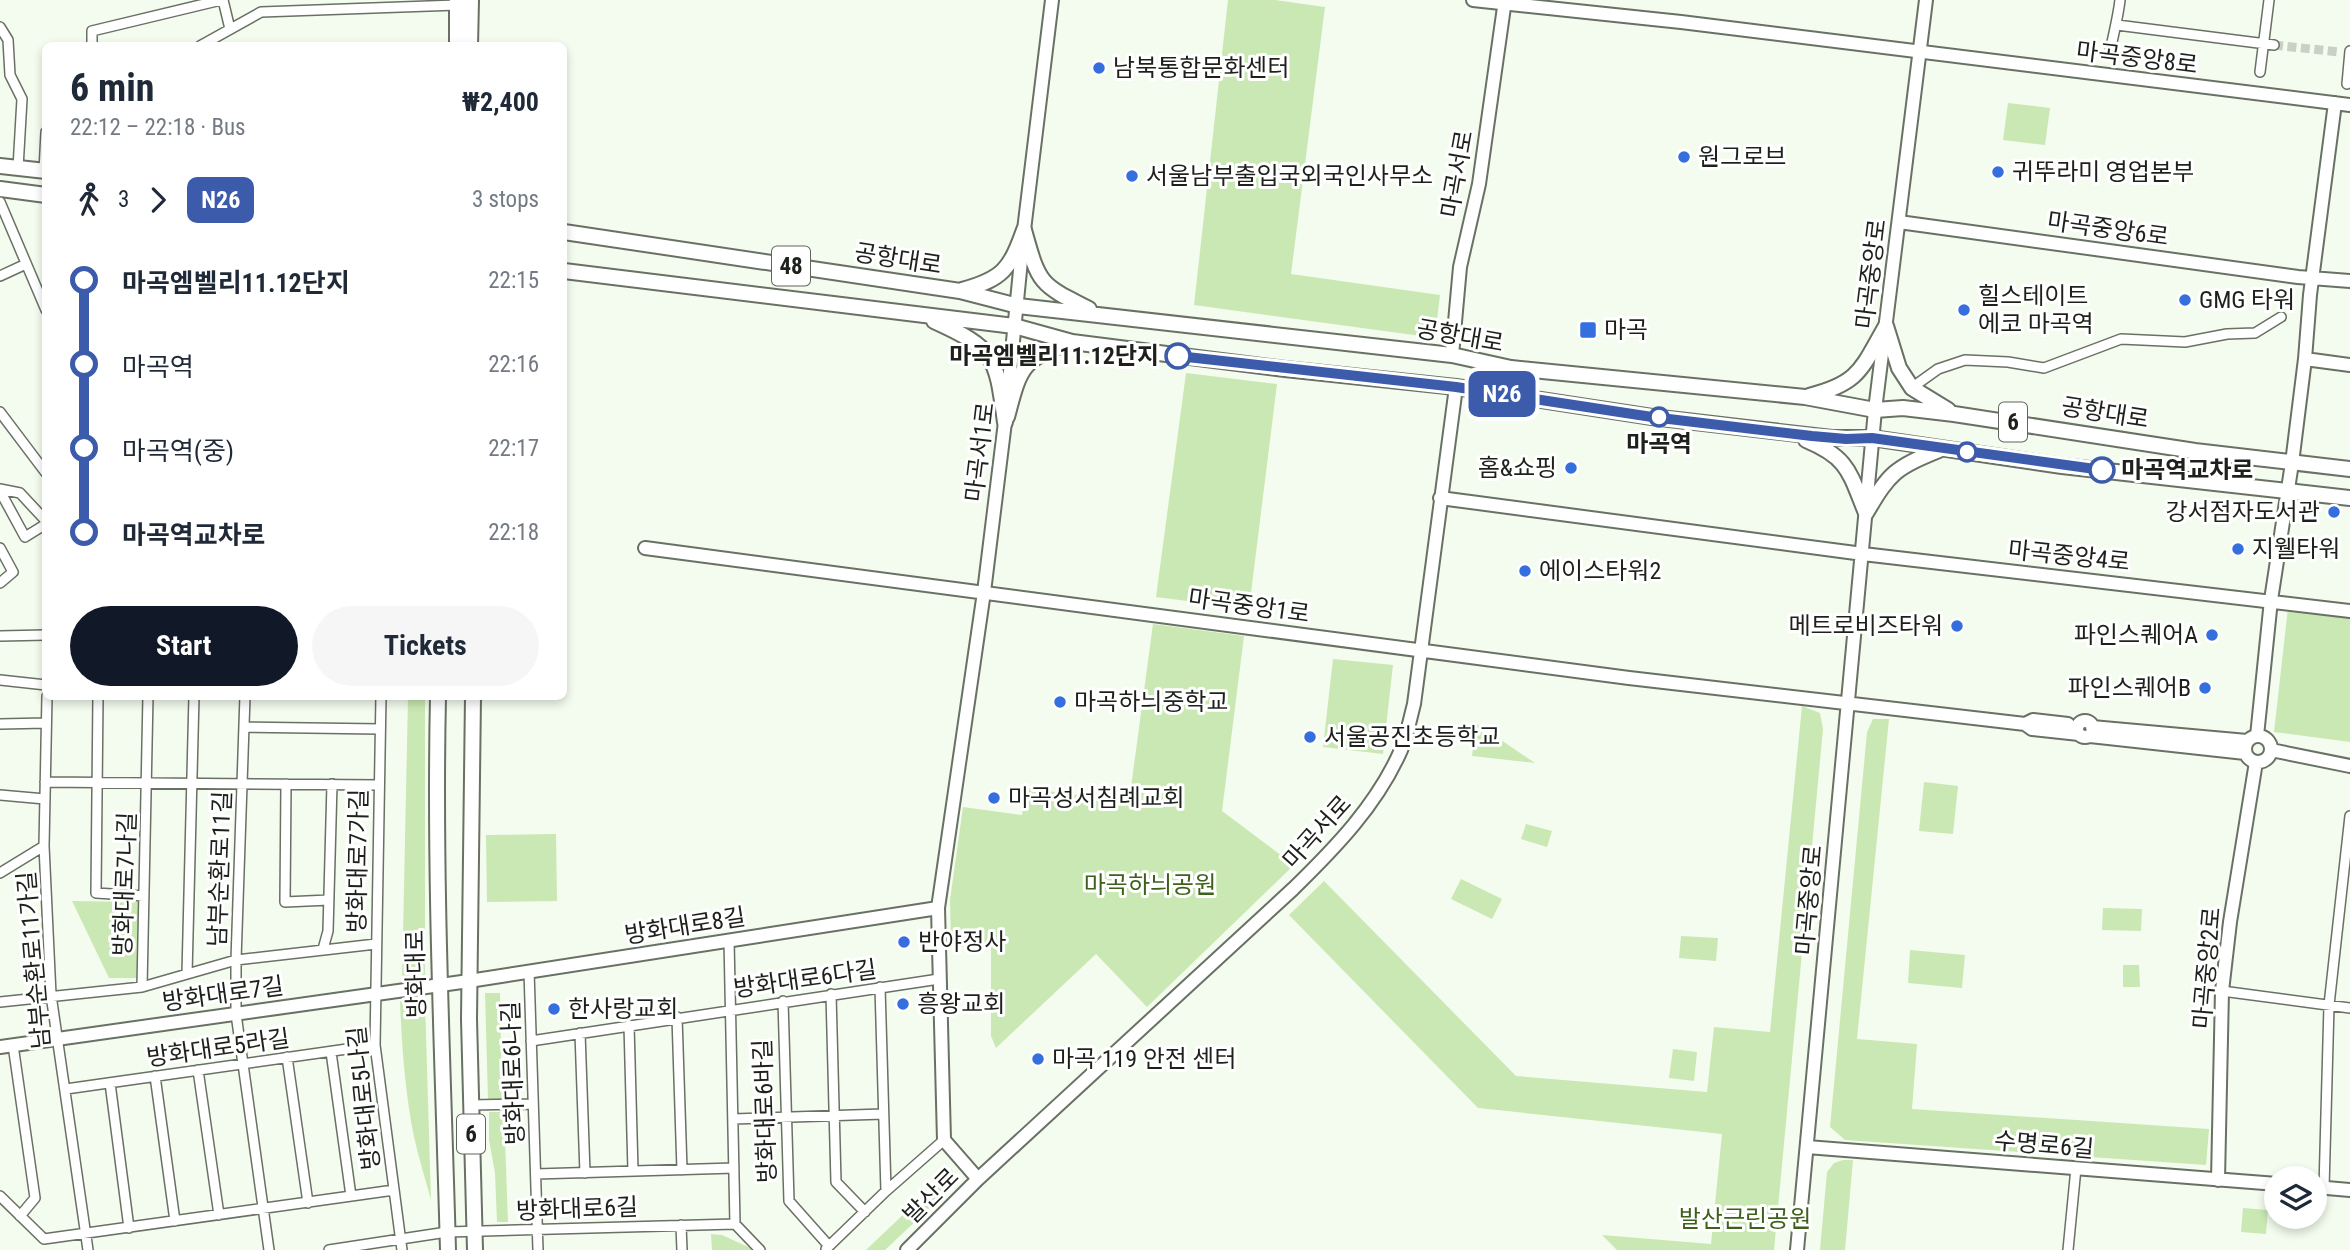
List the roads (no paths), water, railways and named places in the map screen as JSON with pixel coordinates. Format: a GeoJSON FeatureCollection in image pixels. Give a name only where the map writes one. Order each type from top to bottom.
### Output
{"type":"FeatureCollection","features":[{"type":"Feature","properties":{"kind":"main road"},"geometry":{"type":"LineString","coordinates":[[457,42],[462,2]]}},
{"type":"Feature","properties":{"kind":"main road"},"geometry":{"type":"LineString","coordinates":[[462,2],[469,42]]}},
{"type":"Feature","properties":{"kind":"main road"},"geometry":{"type":"LineString","coordinates":[[0,166],[42,171]]}},
{"type":"Feature","properties":{"kind":"main road"},"geometry":{"type":"LineString","coordinates":[[0,189],[42,194]]}},
{"type":"Feature","properties":{"kind":"main road"},"geometry":{"type":"LineString","coordinates":[[960,291],[985,284],[1000,275],[1015,255],[1024,230]]}},
{"type":"Feature","properties":{"kind":"main road"},"geometry":{"type":"LineString","coordinates":[[1024,230],[1035,267],[1044,283],[1052,291],[1100,315]]}},
{"type":"Feature","properties":{"kind":"main road","name":"공항대로"},"geometry":{"type":"LineString","coordinates":[[567,232],[960,291],[1017,306],[1452,355],[1511,368],[1805,397],[1875,410],[1903,408],[1954,414],[2195,451],[2350,469]]}},
{"type":"Feature","properties":{"kind":"main road","name":"공항대로"},"geometry":{"type":"LineString","coordinates":[[567,271],[1014,326],[1072,342],[1456,387],[1652,417],[1832,438],[1872,438],[1941,449],[2350,498]]}},
{"type":"Feature","properties":{"kind":"main road"},"geometry":{"type":"LineString","coordinates":[[921,316],[962,334],[988,352],[998,375],[1005,422]]}},
{"type":"Feature","properties":{"kind":"main road"},"geometry":{"type":"LineString","coordinates":[[1805,397],[1851,381],[1885,326]]}},
{"type":"Feature","properties":{"kind":"main road"},"geometry":{"type":"LineString","coordinates":[[1885,326],[1899,368],[1912,388],[1954,414]]}},
{"type":"Feature","properties":{"kind":"main road","name":"6"},"geometry":{"type":"LineString","coordinates":[[1005,422],[1018,375],[1025,366],[1049,349],[1072,342]]}},
{"type":"Feature","properties":{"kind":"main road"},"geometry":{"type":"LineString","coordinates":[[1792,434],[1821,446],[1846,464],[1866,513]]}},
{"type":"Feature","properties":{"kind":"main road"},"geometry":{"type":"LineString","coordinates":[[1866,513],[1885,481],[1899,468],[1941,449]]}},
{"type":"Feature","properties":{"kind":"main road","name":"방화대로"},"geometry":{"type":"LineString","coordinates":[[438,700],[436,783],[439,985],[448,1250]]}},
{"type":"Feature","properties":{"kind":"main road"},"geometry":{"type":"LineString","coordinates":[[469,981],[473,700]]}},
{"type":"Feature","properties":{"kind":"main road","name":"6"},"geometry":{"type":"LineString","coordinates":[[469,981],[475,1250]]}},
{"type":"Feature","properties":{"kind":"street"},"geometry":{"type":"LineString","coordinates":[[92,42],[92,31],[222,0],[230,29]]}},
{"type":"Feature","properties":{"kind":"street","name":"마곡서1로"},"geometry":{"type":"LineString","coordinates":[[938,908],[984,592],[1052,0]]}},
{"type":"Feature","properties":{"kind":"street","name":"마곡중앙8로"},"geometry":{"type":"LineString","coordinates":[[1473,0],[1681,22],[2350,105]]}},
{"type":"Feature","properties":{"kind":"street","name":"마곡중앙로"},"geometry":{"type":"LineString","coordinates":[[1797,1250],[1872,438],[1926,0]]}},
{"type":"Feature","properties":{"kind":"street"},"geometry":{"type":"LineString","coordinates":[[2110,53],[2120,0]]}},
{"type":"Feature","properties":{"kind":"street"},"geometry":{"type":"LineString","coordinates":[[2260,72],[2269,0]]}},
{"type":"Feature","properties":{"kind":"street"},"geometry":{"type":"LineString","coordinates":[[207,42],[261,12],[462,2]]}},
{"type":"Feature","properties":{"kind":"street","name":"마곡서로"},"geometry":{"type":"LineString","coordinates":[[1452,355],[1460,267],[1479,184],[1504,2]]}},
{"type":"Feature","properties":{"kind":"street"},"geometry":{"type":"LineString","coordinates":[[2117,24],[2274,45]]}},
{"type":"Feature","properties":{"kind":"street"},"geometry":{"type":"LineString","coordinates":[[0,27],[8,40],[5,63],[22,99],[18,168]]}},
{"type":"Feature","properties":{"kind":"street"},"geometry":{"type":"LineString","coordinates":[[2339,52],[2350,52],[2347,84]]}},
{"type":"Feature","properties":{"kind":"street"},"geometry":{"type":"LineString","coordinates":[[1848,704],[2020,724],[2033,720],[2085,730],[2250,743],[2266,738],[2271,751],[2265,761],[2250,760],[2250,743],[2292,463],[2335,103]]}},
{"type":"Feature","properties":{"kind":"street"},"geometry":{"type":"LineString","coordinates":[[0,202],[42,301]]}},
{"type":"Feature","properties":{"kind":"street","name":"마곡중앙6로"},"geometry":{"type":"LineString","coordinates":[[1899,222],[2350,281]]}},
{"type":"Feature","properties":{"kind":"street"},"geometry":{"type":"LineString","coordinates":[[0,276],[26,264]]}},
{"type":"Feature","properties":{"kind":"street"},"geometry":{"type":"LineString","coordinates":[[1917,384],[1938,369],[1965,360],[2008,362],[2044,368],[2121,339],[2185,342],[2227,334],[2255,333],[2281,317]]}},
{"type":"Feature","properties":{"kind":"street"},"geometry":{"type":"LineString","coordinates":[[2305,359],[2350,365]]}},
{"type":"Feature","properties":{"kind":"street","name":"마곡서로"},"geometry":{"type":"LineString","coordinates":[[978,1179],[1293,890],[1334,849],[1384,784],[1402,748],[1413,704],[1456,387]]}},
{"type":"Feature","properties":{"kind":"street"},"geometry":{"type":"LineString","coordinates":[[0,412],[42,468]]}},
{"type":"Feature","properties":{"kind":"street"},"geometry":{"type":"LineString","coordinates":[[0,490],[20,493],[42,518]]}},
{"type":"Feature","properties":{"kind":"street"},"geometry":{"type":"LineString","coordinates":[[0,490],[25,537],[42,526]]}},
{"type":"Feature","properties":{"kind":"street"},"geometry":{"type":"LineString","coordinates":[[1440,498],[1863,554]]}},
{"type":"Feature","properties":{"kind":"street"},"geometry":{"type":"LineString","coordinates":[[0,548],[13,572],[0,583]]}},
{"type":"Feature","properties":{"kind":"street","name":"마곡중앙1로"},"geometry":{"type":"LineString","coordinates":[[645,548],[1848,704]]}},
{"type":"Feature","properties":{"kind":"street","name":"마곡중앙4로"},"geometry":{"type":"LineString","coordinates":[[1863,554],[2350,611]]}},
{"type":"Feature","properties":{"kind":"street"},"geometry":{"type":"LineString","coordinates":[[0,636],[42,635]]}},
{"type":"Feature","properties":{"kind":"street"},"geometry":{"type":"LineString","coordinates":[[0,680],[42,685]]}},
{"type":"Feature","properties":{"kind":"street","name":"남부순환로11가길"},"geometry":{"type":"LineString","coordinates":[[47,700],[44,846],[51,995],[88,1250]]}},
{"type":"Feature","properties":{"kind":"street"},"geometry":{"type":"LineString","coordinates":[[98,700],[96,893],[144,896]]}},
{"type":"Feature","properties":{"kind":"street","name":"방화대로7나길"},"geometry":{"type":"LineString","coordinates":[[142,987],[148,700]]}},
{"type":"Feature","properties":{"kind":"street"},"geometry":{"type":"LineString","coordinates":[[187,974],[194,700]]}},
{"type":"Feature","properties":{"kind":"street","name":"남부순환로11길"},"geometry":{"type":"LineString","coordinates":[[246,700],[236,1013],[269,1250]]}},
{"type":"Feature","properties":{"kind":"street","name":"방화대로7가길"},"geometry":{"type":"LineString","coordinates":[[375,994],[381,700]]}},
{"type":"Feature","properties":{"kind":"street"},"geometry":{"type":"LineString","coordinates":[[0,724],[46,723]]}},
{"type":"Feature","properties":{"kind":"street"},"geometry":{"type":"LineString","coordinates":[[244,727],[380,729]]}},
{"type":"Feature","properties":{"kind":"street"},"geometry":{"type":"LineString","coordinates":[[2271,751],[2350,766]]}},
{"type":"Feature","properties":{"kind":"street","name":"마곡중앙2로"},"geometry":{"type":"LineString","coordinates":[[2218,1180],[2222,990],[2230,922],[2256,762]]}},
{"type":"Feature","properties":{"kind":"street"},"geometry":{"type":"LineString","coordinates":[[45,782],[379,785]]}},
{"type":"Feature","properties":{"kind":"street"},"geometry":{"type":"LineString","coordinates":[[286,784],[285,902],[328,900]]}},
{"type":"Feature","properties":{"kind":"street"},"geometry":{"type":"LineString","coordinates":[[323,949],[328,931],[332,784]]}},
{"type":"Feature","properties":{"kind":"street"},"geometry":{"type":"LineString","coordinates":[[0,795],[45,799]]}},
{"type":"Feature","properties":{"kind":"street"},"geometry":{"type":"LineString","coordinates":[[2321,1166],[2329,1005],[2350,816]]}},
{"type":"Feature","properties":{"kind":"street"},"geometry":{"type":"LineString","coordinates":[[0,873],[44,846]]}},
{"type":"Feature","properties":{"kind":"street","name":"방화대로8길"},"geometry":{"type":"LineString","coordinates":[[439,985],[938,908]]}},
{"type":"Feature","properties":{"kind":"street","name":"6"},"geometry":{"type":"LineString","coordinates":[[938,908],[944,1140]]}},
{"type":"Feature","properties":{"kind":"street"},"geometry":{"type":"LineString","coordinates":[[729,940],[735,1224],[760,1250]]}},
{"type":"Feature","properties":{"kind":"street","name":"방화대로7나길"},"geometry":{"type":"LineString","coordinates":[[0,1002],[142,987],[236,960],[376,944]]}},
{"type":"Feature","properties":{"kind":"street","name":"방화대로6나길"},"geometry":{"type":"LineString","coordinates":[[529,971],[538,1250]]}},
{"type":"Feature","properties":{"kind":"street","name":"방화대로6다길"},"geometry":{"type":"LineString","coordinates":[[531,1041],[939,979]]}},
{"type":"Feature","properties":{"kind":"street","name":"방화대로7길"},"geometry":{"type":"LineString","coordinates":[[20,1216],[35,1198],[6,1046],[439,985]]}},
{"type":"Feature","properties":{"kind":"street"},"geometry":{"type":"LineString","coordinates":[[880,987],[886,1191]]}},
{"type":"Feature","properties":{"kind":"street"},"geometry":{"type":"LineString","coordinates":[[2222,990],[2350,1008]]}},
{"type":"Feature","properties":{"kind":"street","name":"방화대로5나길"},"geometry":{"type":"LineString","coordinates":[[375,994],[375,1045],[402,1250]]}},
{"type":"Feature","properties":{"kind":"street"},"geometry":{"type":"LineString","coordinates":[[831,994],[836,1182],[865,1212]]}},
{"type":"Feature","properties":{"kind":"street","name":"방화대로6바길"},"geometry":{"type":"LineString","coordinates":[[783,1001],[789,1201],[827,1248],[944,1140]]}},
{"type":"Feature","properties":{"kind":"street"},"geometry":{"type":"LineString","coordinates":[[677,1017],[682,1170]]}},
{"type":"Feature","properties":{"kind":"street"},"geometry":{"type":"LineString","coordinates":[[629,1025],[634,1171]]}},
{"type":"Feature","properties":{"kind":"street"},"geometry":{"type":"LineString","coordinates":[[580,1033],[584,1173]]}},
{"type":"Feature","properties":{"kind":"street","name":"방화대로5라길"},"geometry":{"type":"LineString","coordinates":[[66,1089],[375,1045]]}},
{"type":"Feature","properties":{"kind":"street"},"geometry":{"type":"LineString","coordinates":[[331,1052],[351,1196]]}},
{"type":"Feature","properties":{"kind":"street"},"geometry":{"type":"LineString","coordinates":[[287,1057],[308,1203]]}},
{"type":"Feature","properties":{"kind":"street"},"geometry":{"type":"LineString","coordinates":[[198,1070],[219,1215]]}},
{"type":"Feature","properties":{"kind":"street"},"geometry":{"type":"LineString","coordinates":[[155,1076],[175,1221]]}},
{"type":"Feature","properties":{"kind":"street"},"geometry":{"type":"LineString","coordinates":[[110,1083],[129,1228]]}},
{"type":"Feature","properties":{"kind":"street"},"geometry":{"type":"LineString","coordinates":[[470,1105],[533,1104]]}},
{"type":"Feature","properties":{"kind":"street"},"geometry":{"type":"LineString","coordinates":[[733,1119],[883,1114]]}},
{"type":"Feature","properties":{"kind":"street","name":"발산로"},"geometry":{"type":"LineString","coordinates":[[907,1250],[978,1179],[944,1140]]}},
{"type":"Feature","properties":{"kind":"street","name":"수명로6길"},"geometry":{"type":"LineString","coordinates":[[1807,1147],[2264,1183]]}},
{"type":"Feature","properties":{"kind":"street","name":"방화대로6나길"},"geometry":{"type":"LineString","coordinates":[[536,1174],[734,1168]]}},
{"type":"Feature","properties":{"kind":"street"},"geometry":{"type":"LineString","coordinates":[[2068,1250],[2076,1168]]}},
{"type":"Feature","properties":{"kind":"street"},"geometry":{"type":"LineString","coordinates":[[2327,1188],[2350,1190]]}},
{"type":"Feature","properties":{"kind":"street"},"geometry":{"type":"LineString","coordinates":[[0,1196],[44,1239],[394,1190]]}},
{"type":"Feature","properties":{"kind":"street","name":"방화대로6길"},"geometry":{"type":"LineString","coordinates":[[329,1250],[447,1232],[735,1224]]}},
{"type":"Feature","properties":{"kind":"street"},"geometry":{"type":"LineString","coordinates":[[681,1226],[682,1250]]}},
{"type":"Feature","properties":{"kind":"tunnel"},"geometry":{"type":"LineString","coordinates":[[2274,45],[2339,52]]}},
{"type":"Feature","properties":{"kind":"place","name":"남북통합문화센터"},"geometry":{"type":"Point","coordinates":[1099,68]}},
{"type":"Feature","properties":{"kind":"place","name":"원그로브"},"geometry":{"type":"Point","coordinates":[1684,157]}},
{"type":"Feature","properties":{"kind":"place","name":"귀뚜라미 영업본부"},"geometry":{"type":"Point","coordinates":[1998,172]}},
{"type":"Feature","properties":{"kind":"place","name":"서울남부출입국외국인사무소"},"geometry":{"type":"Point","coordinates":[1132,176]}},
{"type":"Feature","properties":{"kind":"place","name":"GMG 타워"},"geometry":{"type":"Point","coordinates":[2185,300]}},
{"type":"Feature","properties":{"kind":"place","name":"힐스테이트 에코 마곡역"},"geometry":{"type":"Point","coordinates":[1964,310]}},
{"type":"Feature","properties":{"kind":"place","name":"마곡"},"geometry":{"type":"Point","coordinates":[1588,330]}},
{"type":"Feature","properties":{"kind":"place","name":"마곡엠벨리11.12단지"},"geometry":{"type":"Point","coordinates":[1178,356]}},
{"type":"Feature","properties":{"kind":"place","name":"마곡역"},"geometry":{"type":"Point","coordinates":[1659,417]}},
{"type":"Feature","properties":{"kind":"place","name":"홈&쇼핑"},"geometry":{"type":"Point","coordinates":[1571,468]}},
{"type":"Feature","properties":{"kind":"place","name":"마곡역교차로"},"geometry":{"type":"Point","coordinates":[2102,470]}},
{"type":"Feature","properties":{"kind":"place","name":"강서점자도서관"},"geometry":{"type":"Point","coordinates":[2334,512]}},
{"type":"Feature","properties":{"kind":"place","name":"지웰타워"},"geometry":{"type":"Point","coordinates":[2238,549]}},
{"type":"Feature","properties":{"kind":"place","name":"에이스타워2"},"geometry":{"type":"Point","coordinates":[1525,571]}},
{"type":"Feature","properties":{"kind":"place","name":"메트로비즈타워"},"geometry":{"type":"Point","coordinates":[1957,626]}},
{"type":"Feature","properties":{"kind":"place","name":"파인스퀘어A"},"geometry":{"type":"Point","coordinates":[2212,635]}},
{"type":"Feature","properties":{"kind":"place","name":"파인스퀘어B"},"geometry":{"type":"Point","coordinates":[2205,688]}},
{"type":"Feature","properties":{"kind":"place","name":"마곡하늬중학교"},"geometry":{"type":"Point","coordinates":[1060,702]}},
{"type":"Feature","properties":{"kind":"place","name":"서울공진초등학교"},"geometry":{"type":"Point","coordinates":[1310,737]}},
{"type":"Feature","properties":{"kind":"place","name":"마곡성서침례교회"},"geometry":{"type":"Point","coordinates":[994,798]}},
{"type":"Feature","properties":{"kind":"place","name":"반야정사"},"geometry":{"type":"Point","coordinates":[904,942]}},
{"type":"Feature","properties":{"kind":"place","name":"흥왕교회"},"geometry":{"type":"Point","coordinates":[903,1004]}},
{"type":"Feature","properties":{"kind":"place","name":"한사랑교회"},"geometry":{"type":"Point","coordinates":[554,1009]}},
{"type":"Feature","properties":{"kind":"place","name":"마곡 119 안전 센터"},"geometry":{"type":"Point","coordinates":[1038,1059]}},
{"type":"Feature","properties":{"kind":"park label","name":"마곡하늬공원"},"geometry":{"type":"Point","coordinates":[1150,885]}},
{"type":"Feature","properties":{"kind":"park label","name":"발산근린공원"},"geometry":{"type":"Point","coordinates":[1745,1219]}}]}
